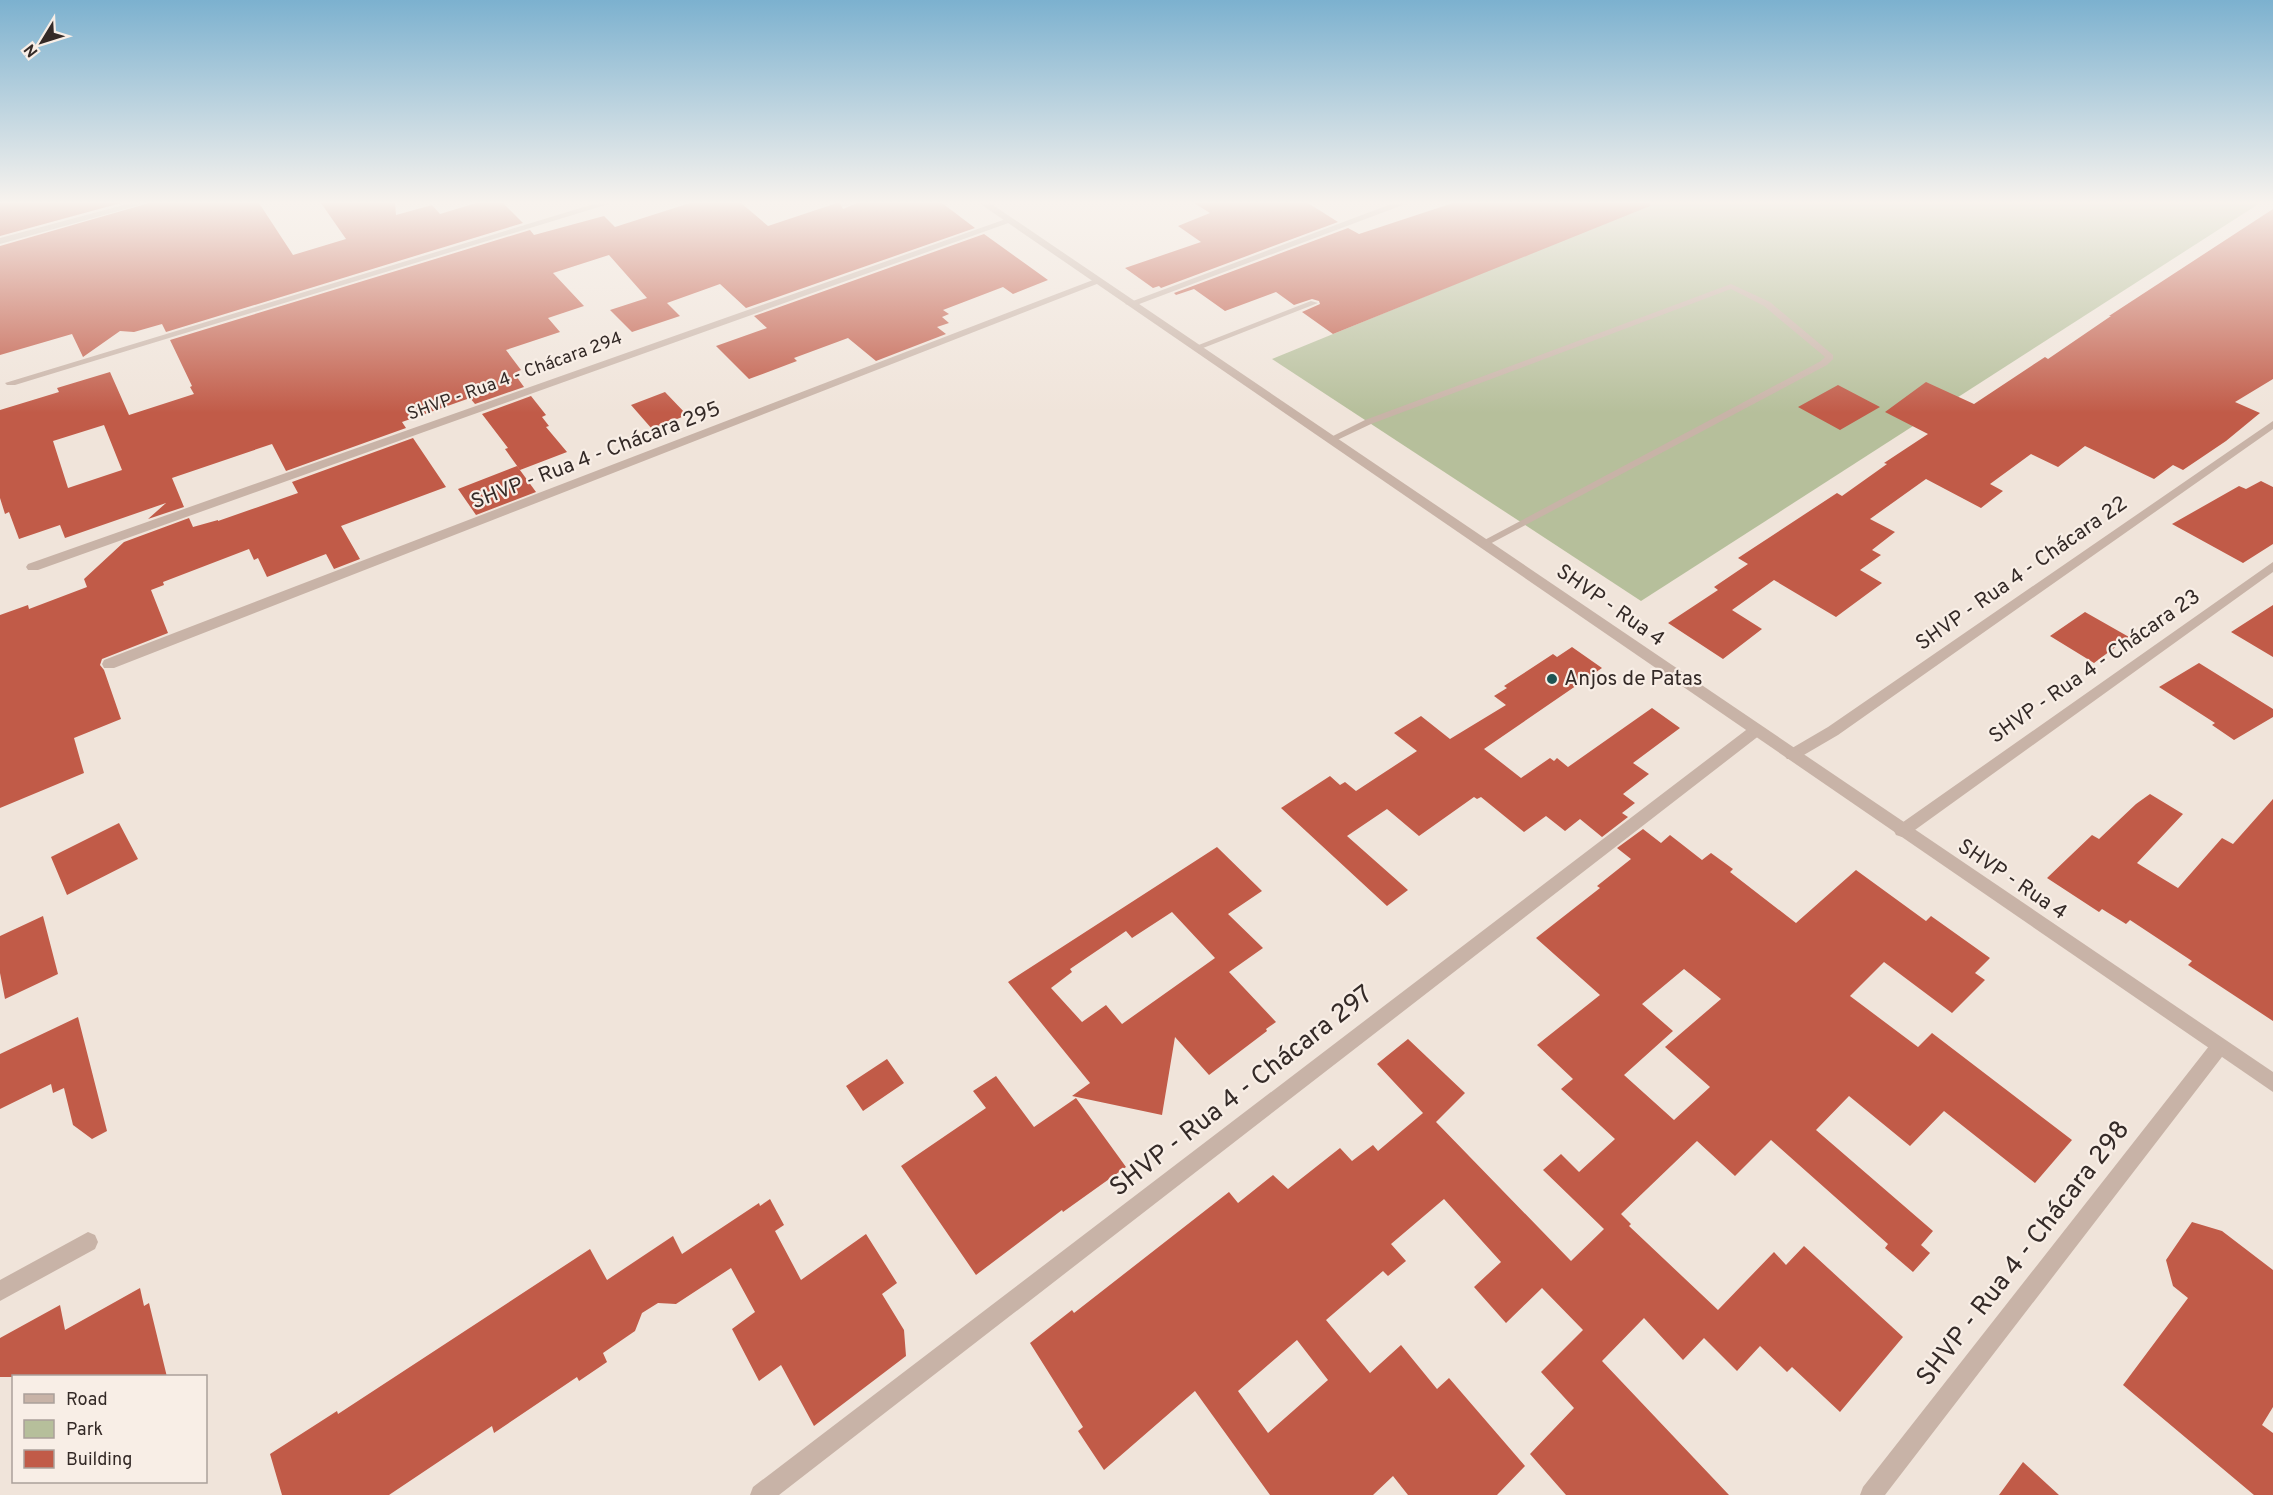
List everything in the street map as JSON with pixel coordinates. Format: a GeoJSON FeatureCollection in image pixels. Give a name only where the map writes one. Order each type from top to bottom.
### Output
{"type":"FeatureCollection","features":[{"type":"Feature","properties":{"kind":"street"},"geometry":{"type":"LineString","coordinates":[[11,383],[377,273]]}},
{"type":"Feature","properties":{"kind":"street","name":"SHVP - Rua 4 - Chácara 294"},"geometry":{"type":"LineString","coordinates":[[33,567],[863,273]]}},
{"type":"Feature","properties":{"kind":"street","name":"SHVP - Rua 4"},"geometry":{"type":"LineString","coordinates":[[1084,273],[2273,1083]]}},
{"type":"Feature","properties":{"kind":"street"},"geometry":{"type":"LineString","coordinates":[[1130,304],[1212,273]]}},
{"type":"Feature","properties":{"kind":"street","name":"SHVP - Rua 4 - Chácara 295"},"geometry":{"type":"LineString","coordinates":[[109,664],[1097,282]]}},
{"type":"Feature","properties":{"kind":"street","name":"SHVP - Rua 4 - Chácara 22"},"geometry":{"type":"LineString","coordinates":[[1792,755],[1833,731],[2273,424]]}},
{"type":"Feature","properties":{"kind":"street","name":"SHVP - Rua 4 - Chácara 23"},"geometry":{"type":"LineString","coordinates":[[1902,831],[2273,566]]}},
{"type":"Feature","properties":{"kind":"street","name":"SHVP - Rua 4 - Chácara 297"},"geometry":{"type":"LineString","coordinates":[[761,1495],[1755,731]]}},
{"type":"Feature","properties":{"kind":"street","name":"SHVP - Rua 4 - Chácara 298"},"geometry":{"type":"LineString","coordinates":[[1871,1495],[2219,1047]]}},
{"type":"Feature","properties":{"kind":"street"},"geometry":{"type":"LineString","coordinates":[[0,1291],[88,1242]]}},
{"type":"Feature","properties":{"kind":"lane"},"geometry":{"type":"LineString","coordinates":[[1330,440],[1368,422],[1731,285],[1767,304],[1830,357],[1824,363],[1482,543]]}},
{"type":"Feature","properties":{"kind":"lane"},"geometry":{"type":"LineString","coordinates":[[1195,348],[1314,303]]}},
{"type":"Feature","properties":{"kind":"green space"},"geometry":{"type":"Polygon","coordinates":[[[1483,273],[2151,273],[1641,601],[1272,359],[1483,273]]]}},
{"type":"Feature","properties":{"kind":"building"},"geometry":{"type":"Polygon","coordinates":[[[0,273],[360,273],[166,332],[162,324],[134,332],[120,331],[83,357],[72,334],[0,355],[0,273]]]}},
{"type":"Feature","properties":{"kind":"building"},"geometry":{"type":"Polygon","coordinates":[[[390,273],[554,273],[584,306],[548,318],[560,332],[506,350],[521,370],[514,373],[524,387],[475,404],[470,398],[402,422],[406,428],[286,471],[272,444],[172,478],[184,507],[148,519],[166,503],[65,538],[60,525],[19,539],[9,512],[5,514],[0,498],[0,410],[59,392],[57,388],[110,372],[129,415],[194,394],[170,340],[390,273]],[[104,425],[53,441],[68,488],[122,470],[104,425]]]}},
{"type":"Feature","properties":{"kind":"building"},"geometry":{"type":"Polygon","coordinates":[[[625,273],[847,273],[746,308],[720,284],[667,303],[680,316],[632,332],[610,310],[647,298],[625,273]]]}},
{"type":"Feature","properties":{"kind":"building"},"geometry":{"type":"Polygon","coordinates":[[[875,273],[1038,273],[1048,280],[1013,294],[1003,287],[943,310],[949,314],[942,317],[949,323],[937,327],[946,334],[876,361],[848,338],[794,358],[797,361],[749,379],[716,346],[767,328],[754,316],[875,273]]]}},
{"type":"Feature","properties":{"kind":"building"},"geometry":{"type":"Polygon","coordinates":[[[1132,273],[1202,273],[1161,288],[1159,286],[1153,288],[1132,273]]]}},
{"type":"Feature","properties":{"kind":"building"},"geometry":{"type":"Polygon","coordinates":[[[1228,273],[1485,273],[1333,334],[1302,312],[1320,304],[1319,301],[1312,299],[1294,305],[1276,292],[1225,311],[1194,289],[1176,295],[1174,293],[1228,273]]]}},
{"type":"Feature","properties":{"kind":"building"},"geometry":{"type":"Polygon","coordinates":[[[2175,273],[2273,273],[2273,379],[2235,402],[2260,413],[2226,441],[2183,470],[2173,465],[2154,479],[2085,446],[2058,467],[2031,454],[1990,484],[2003,491],[1981,508],[1926,479],[1870,519],[1895,532],[1872,550],[1881,555],[1860,570],[1882,583],[1836,617],[1774,580],[1732,610],[1762,629],[1723,659],[1668,623],[1718,590],[1714,587],[1748,564],[1738,558],[1837,493],[1842,496],[1887,464],[1884,463],[1928,434],[1885,412],[1926,382],[1974,404],[2045,357],[2048,359],[2111,316],[2109,316],[2175,273]]]}},
{"type":"Feature","properties":{"kind":"building"},"geometry":{"type":"Polygon","coordinates":[[[1838,385],[1880,407],[1840,430],[1798,407],[1838,385]]]}},
{"type":"Feature","properties":{"kind":"building"},"geometry":{"type":"Polygon","coordinates":[[[665,392],[687,415],[652,429],[631,405],[665,392]]]}},
{"type":"Feature","properties":{"kind":"building"},"geometry":{"type":"Polygon","coordinates":[[[531,396],[546,415],[542,417],[549,426],[546,427],[567,452],[520,470],[505,449],[508,448],[482,414],[531,396]]]}},
{"type":"Feature","properties":{"kind":"building"},"geometry":{"type":"Polygon","coordinates":[[[413,438],[446,487],[341,526],[360,559],[334,569],[326,554],[267,577],[258,558],[254,560],[249,549],[163,582],[164,585],[151,590],[168,633],[102,659],[100,665],[104,670],[121,719],[74,738],[84,773],[0,808],[0,615],[28,605],[29,609],[87,587],[84,579],[124,542],[189,518],[193,527],[218,521],[298,493],[292,482],[413,438]]]}},
{"type":"Feature","properties":{"kind":"building"},"geometry":{"type":"Polygon","coordinates":[[[517,466],[536,492],[476,515],[458,489],[517,466]]]}},
{"type":"Feature","properties":{"kind":"building"},"geometry":{"type":"Polygon","coordinates":[[[2261,481],[2273,487],[2273,544],[2243,563],[2172,524],[2239,486],[2246,489],[2261,481]]]}},
{"type":"Feature","properties":{"kind":"building"},"geometry":{"type":"Polygon","coordinates":[[[2273,605],[2273,657],[2231,632],[2273,605]]]}},
{"type":"Feature","properties":{"kind":"building"},"geometry":{"type":"Polygon","coordinates":[[[2085,612],[2129,637],[2094,663],[2050,636],[2085,612]]]}},
{"type":"Feature","properties":{"kind":"building"},"geometry":{"type":"Polygon","coordinates":[[[1572,647],[1602,668],[1484,749],[1521,778],[1550,758],[1554,761],[1557,758],[1568,767],[1652,708],[1680,728],[1633,763],[1649,774],[1623,794],[1635,803],[1622,813],[1628,817],[1602,837],[1580,819],[1565,831],[1546,816],[1524,832],[1481,797],[1477,799],[1474,797],[1419,836],[1387,809],[1347,836],[1408,890],[1387,906],[1281,808],[1330,776],[1340,785],[1345,782],[1356,791],[1417,751],[1394,733],[1421,716],[1450,739],[1506,705],[1494,696],[1507,688],[1504,686],[1553,654],[1557,657],[1572,647]]]}},
{"type":"Feature","properties":{"kind":"building"},"geometry":{"type":"Polygon","coordinates":[[[2199,663],[2273,709],[2273,717],[2234,740],[2212,725],[2215,723],[2159,687],[2199,663]]]}},
{"type":"Feature","properties":{"kind":"building"},"geometry":{"type":"Polygon","coordinates":[[[2150,794],[2183,814],[2137,863],[2178,888],[2222,838],[2233,844],[2273,799],[2273,1021],[2188,965],[2192,961],[2130,920],[2126,924],[2102,909],[2099,912],[2047,878],[2092,835],[2099,839],[2150,794]]]}},
{"type":"Feature","properties":{"kind":"building"},"geometry":{"type":"Polygon","coordinates":[[[119,823],[138,859],[67,895],[51,857],[119,823]]]}},
{"type":"Feature","properties":{"kind":"building"},"geometry":{"type":"Polygon","coordinates":[[[1643,829],[1661,843],[1670,835],[1702,860],[1711,853],[1733,869],[1730,872],[1796,923],[1856,870],[1926,921],[1931,916],[1990,958],[1975,973],[1985,980],[1952,1013],[1884,962],[1850,996],[1918,1047],[1932,1033],[2072,1140],[2035,1183],[1944,1111],[1910,1146],[1849,1096],[1816,1130],[1933,1231],[1921,1245],[1930,1253],[1913,1272],[1885,1248],[1888,1244],[1771,1140],[1735,1176],[1697,1141],[1621,1214],[1631,1224],[1629,1226],[1718,1310],[1774,1252],[1786,1265],[1804,1246],[1903,1337],[1840,1412],[1792,1367],[1787,1372],[1760,1346],[1737,1371],[1704,1338],[1683,1360],[1644,1318],[1602,1361],[1729,1495],[1566,1495],[1530,1454],[1574,1408],[1541,1372],[1583,1330],[1542,1288],[1506,1323],[1474,1287],[1501,1262],[1444,1199],[1391,1244],[1406,1261],[1388,1276],[1383,1271],[1326,1320],[1370,1373],[1401,1345],[1437,1389],[1449,1378],[1525,1466],[1497,1495],[1408,1495],[1393,1476],[1373,1495],[1270,1495],[1195,1391],[1104,1470],[1078,1431],[1083,1427],[1030,1343],[1072,1310],[1074,1313],[1229,1192],[1238,1203],[1273,1175],[1288,1189],[1340,1148],[1352,1161],[1373,1145],[1378,1151],[1423,1113],[1377,1064],[1408,1039],[1465,1093],[1436,1122],[1571,1261],[1604,1229],[1543,1170],[1561,1154],[1579,1172],[1615,1139],[1561,1089],[1573,1079],[1537,1045],[1600,995],[1536,938],[1600,888],[1597,886],[1631,859],[1617,848],[1643,829]],[[1684,969],[1642,1004],[1673,1031],[1624,1075],[1674,1120],[1710,1087],[1665,1047],[1721,999],[1684,969]],[[1297,1340],[1238,1391],[1268,1433],[1328,1380],[1297,1340]]]}},
{"type":"Feature","properties":{"kind":"building"},"geometry":{"type":"Polygon","coordinates":[[[1217,847],[1262,891],[1228,914],[1263,948],[1229,972],[1276,1022],[1209,1075],[1175,1037],[1162,1115],[1072,1096],[1090,1083],[1008,982],[1217,847]],[[1172,912],[1132,938],[1126,931],[1070,969],[1072,972],[1051,988],[1082,1022],[1106,1005],[1122,1024],[1215,958],[1172,912]]]}},
{"type":"Feature","properties":{"kind":"building"},"geometry":{"type":"Polygon","coordinates":[[[43,916],[58,974],[5,999],[0,973],[0,936],[43,916]]]}},
{"type":"Feature","properties":{"kind":"building"},"geometry":{"type":"Polygon","coordinates":[[[78,1017],[107,1131],[92,1139],[73,1125],[64,1088],[53,1093],[51,1084],[0,1109],[0,1054],[78,1017]]]}},
{"type":"Feature","properties":{"kind":"building"},"geometry":{"type":"Polygon","coordinates":[[[887,1059],[904,1083],[863,1111],[846,1086],[887,1059]]]}},
{"type":"Feature","properties":{"kind":"building"},"geometry":{"type":"Polygon","coordinates":[[[996,1076],[1034,1127],[1076,1098],[1126,1167],[1063,1212],[1062,1210],[976,1275],[901,1166],[986,1108],[973,1091],[996,1076]]]}},
{"type":"Feature","properties":{"kind":"building"},"geometry":{"type":"Polygon","coordinates":[[[770,1199],[784,1225],[775,1231],[801,1280],[866,1234],[897,1283],[882,1294],[904,1330],[906,1356],[814,1426],[781,1365],[759,1381],[732,1329],[755,1312],[731,1268],[676,1304],[658,1303],[642,1313],[635,1331],[603,1353],[607,1362],[579,1381],[577,1377],[494,1433],[492,1426],[389,1495],[282,1495],[270,1454],[337,1411],[338,1414],[590,1249],[607,1280],[673,1236],[682,1254],[759,1203],[760,1206],[770,1199]]]}},
{"type":"Feature","properties":{"kind":"building"},"geometry":{"type":"Polygon","coordinates":[[[2192,1222],[2222,1231],[2273,1270],[2273,1407],[2262,1425],[2273,1433],[2273,1495],[2254,1495],[2123,1385],[2188,1298],[2173,1286],[2166,1260],[2192,1222]]]}},
{"type":"Feature","properties":{"kind":"building"},"geometry":{"type":"Polygon","coordinates":[[[140,1288],[144,1306],[149,1303],[167,1375],[12,1375],[12,1377],[0,1377],[0,1338],[60,1305],[65,1330],[140,1288]]]}},
{"type":"Feature","properties":{"kind":"building"},"geometry":{"type":"Polygon","coordinates":[[[2023,1462],[2059,1495],[1999,1495],[2023,1462]]]}},
{"type":"Feature","properties":{"kind":"place","name":"Anjos de Patas"},"geometry":{"type":"Point","coordinates":[1552,679]}}]}
